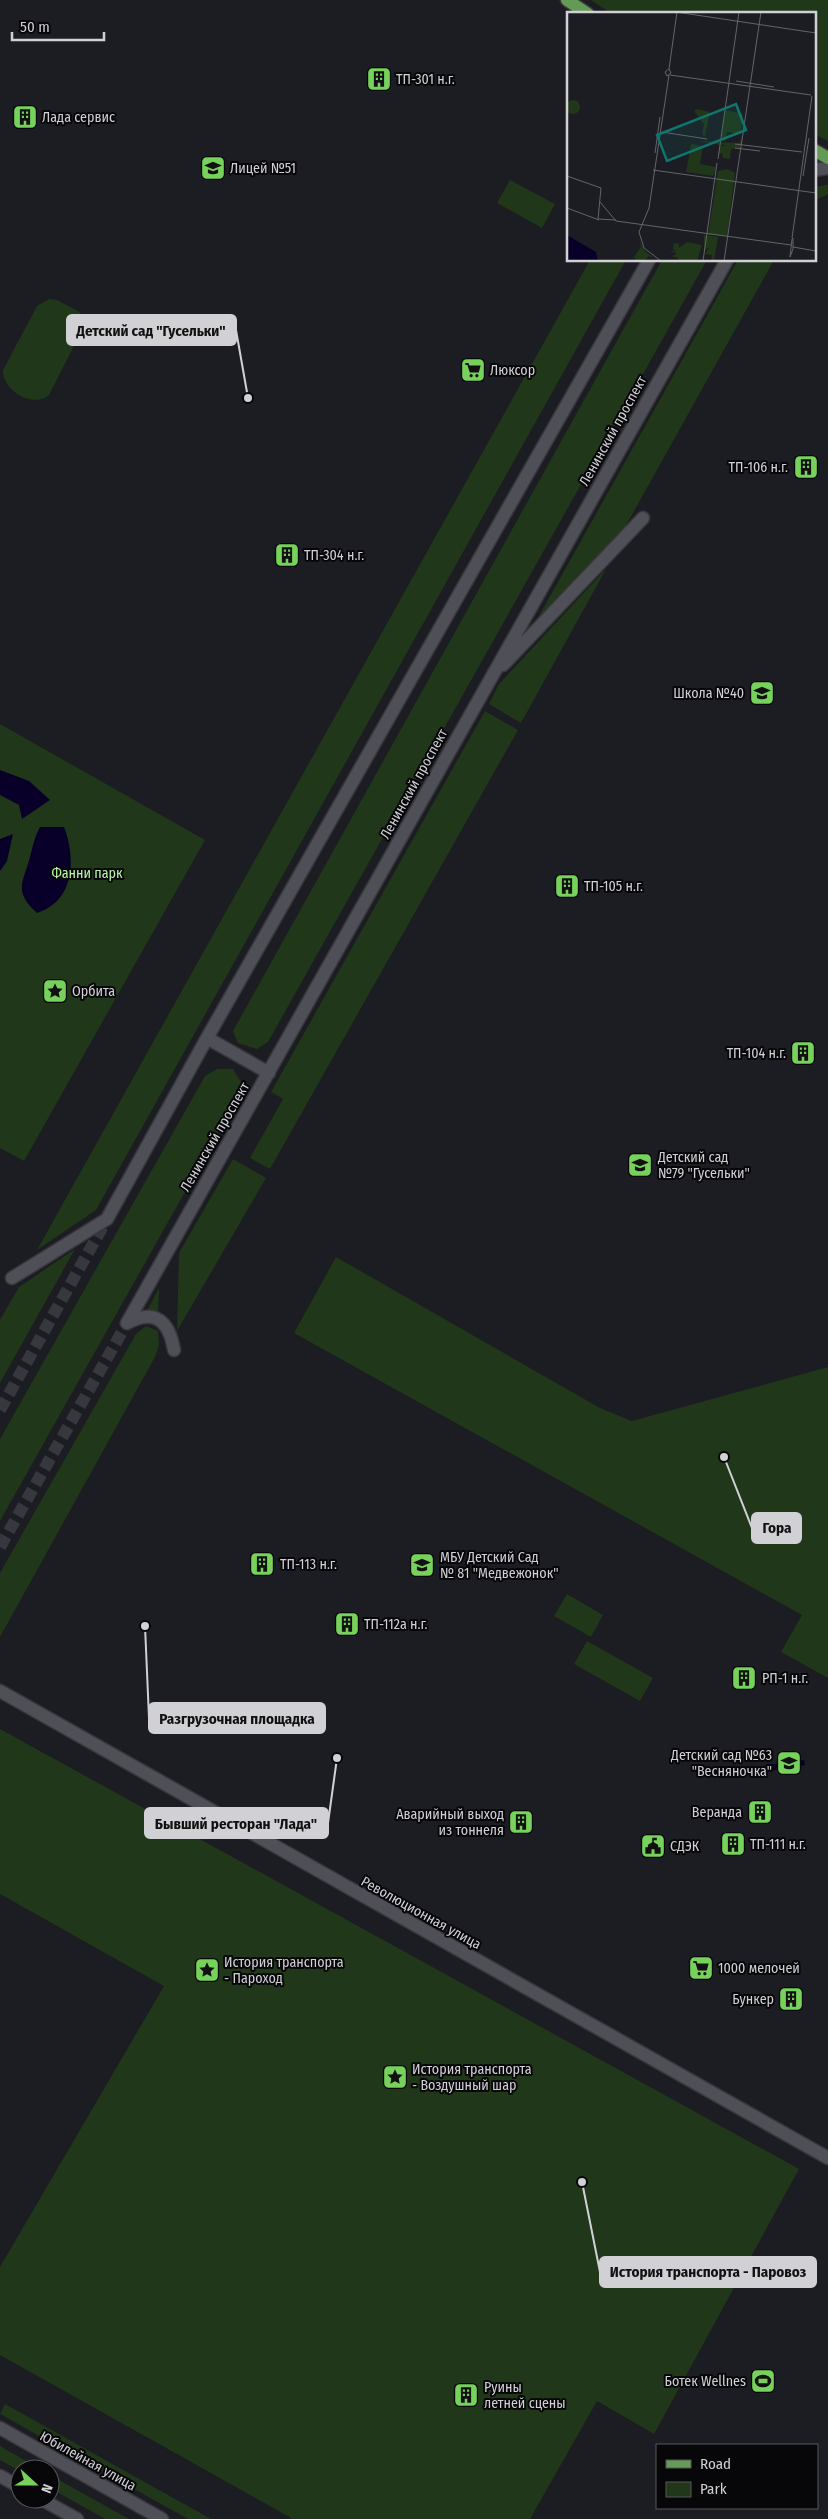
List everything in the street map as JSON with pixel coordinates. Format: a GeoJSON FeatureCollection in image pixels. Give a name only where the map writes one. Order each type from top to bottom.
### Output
{"type":"FeatureCollection","features":[{"type":"Feature","properties":{"kind":"main road"},"geometry":{"type":"LineString","coordinates":[[567,0],[585,12]]}},
{"type":"Feature","properties":{"kind":"main road"},"geometry":{"type":"LineString","coordinates":[[816,151],[828,158]]}},
{"type":"Feature","properties":{"kind":"main road"},"geometry":{"type":"LineString","coordinates":[[12,1278],[107,1220],[207,1038],[648,261]]}},
{"type":"Feature","properties":{"kind":"main road","name":"Ленинский проспект"},"geometry":{"type":"LineString","coordinates":[[174,1350],[170,1332],[156,1318],[148,1315],[139,1316],[127,1323],[725,261]]}},
{"type":"Feature","properties":{"kind":"main road"},"geometry":{"type":"LineString","coordinates":[[490,680],[644,518]]}},
{"type":"Feature","properties":{"kind":"main road"},"geometry":{"type":"LineString","coordinates":[[207,1038],[269,1073]]}},
{"type":"Feature","properties":{"kind":"main road","name":"Революционная улица"},"geometry":{"type":"LineString","coordinates":[[0,1691],[828,2158]]}},
{"type":"Feature","properties":{"kind":"main road","name":"Юбилейная улица"},"geometry":{"type":"LineString","coordinates":[[0,2428],[162,2519]]}},
{"type":"Feature","properties":{"kind":"main road"},"geometry":{"type":"LineString","coordinates":[[59,2509],[77,2519]]}},
{"type":"Feature","properties":{"kind":"green space"},"geometry":{"type":"Polygon","coordinates":[[[591,0],[828,0],[828,141],[816,135],[816,12],[609,12],[591,0]]]}},
{"type":"Feature","properties":{"kind":"green space"},"geometry":{"type":"Polygon","coordinates":[[[510,180],[555,204],[542,228],[497,203],[510,180]]]}},
{"type":"Feature","properties":{"kind":"green space"},"geometry":{"type":"Polygon","coordinates":[[[828,185],[828,194],[816,200],[816,187],[828,185]]]}},
{"type":"Feature","properties":{"kind":"green space"},"geometry":{"type":"Polygon","coordinates":[[[589,261],[625,261],[96,1210],[37,1250],[589,261]]]}},
{"type":"Feature","properties":{"kind":"green space"},"geometry":{"type":"Polygon","coordinates":[[[661,261],[706,261],[268,1042],[257,1049],[238,1043],[233,1031],[661,261]]]}},
{"type":"Feature","properties":{"kind":"green space"},"geometry":{"type":"Polygon","coordinates":[[[737,261],[773,261],[624,529],[530,632],[737,261]]]}},
{"type":"Feature","properties":{"kind":"green space"},"geometry":{"type":"Polygon","coordinates":[[[49,299],[57,300],[80,312],[85,324],[49,395],[42,399],[27,399],[13,390],[8,384],[3,370],[37,306],[49,299]]]}},
{"type":"Feature","properties":{"kind":"green space"},"geometry":{"type":"Polygon","coordinates":[[[606,569],[521,723],[489,704],[499,684],[606,569]]]}},
{"type":"Feature","properties":{"kind":"green space"},"geometry":{"type":"Polygon","coordinates":[[[485,711],[518,730],[270,1169],[250,1158],[283,1099],[271,1092],[485,711]]]}},
{"type":"Feature","properties":{"kind":"green space","name":"Фанни парк"},"geometry":{"type":"Polygon","coordinates":[[[0,724],[205,840],[24,1161],[0,1148],[0,724]]]}},
{"type":"Feature","properties":{"kind":"green space"},"geometry":{"type":"Polygon","coordinates":[[[217,1069],[233,1069],[241,1082],[240,1094],[0,1521],[0,1439],[205,1076],[217,1069]]]}},
{"type":"Feature","properties":{"kind":"green space"},"geometry":{"type":"Polygon","coordinates":[[[233,1159],[266,1178],[177,1331],[179,1253],[233,1159]]]}},
{"type":"Feature","properties":{"kind":"green space"},"geometry":{"type":"Polygon","coordinates":[[[75,1249],[0,1383],[0,1320],[19,1287],[75,1249]]]}},
{"type":"Feature","properties":{"kind":"green space"},"geometry":{"type":"Polygon","coordinates":[[[336,1257],[600,1408],[632,1421],[828,1367],[828,1678],[781,1652],[802,1615],[294,1333],[336,1257]]]}},
{"type":"Feature","properties":{"kind":"green space"},"geometry":{"type":"Polygon","coordinates":[[[159,1288],[158,1317],[147,1311],[159,1288]]]}},
{"type":"Feature","properties":{"kind":"green space"},"geometry":{"type":"Polygon","coordinates":[[[146,1326],[158,1331],[159,1345],[155,1357],[0,1637],[0,1573],[136,1334],[146,1326]]]}},
{"type":"Feature","properties":{"kind":"green space"},"geometry":{"type":"Polygon","coordinates":[[[567,1594],[603,1615],[591,1637],[554,1616],[567,1594]]]}},
{"type":"Feature","properties":{"kind":"green space"},"geometry":{"type":"Polygon","coordinates":[[[587,1641],[653,1678],[640,1701],[574,1664],[587,1641]]]}},
{"type":"Feature","properties":{"kind":"green space"},"geometry":{"type":"Polygon","coordinates":[[[0,1729],[799,2169],[654,2434],[597,2401],[530,2519],[293,2519],[0,2355],[0,2267],[164,1986],[0,1894],[0,1729]]]}},
{"type":"Feature","properties":{"kind":"green space"},"geometry":{"type":"Polygon","coordinates":[[[5,2404],[211,2519],[188,2519],[0,2414],[5,2404]]]}},
{"type":"Feature","properties":{"kind":"green space"},"geometry":{"type":"Polygon","coordinates":[[[0,2446],[23,2459],[10,2459],[10,2466],[0,2460],[0,2446]]]}},
{"type":"Feature","properties":{"kind":"green space"},"geometry":{"type":"Polygon","coordinates":[[[60,2481],[129,2519],[105,2519],[60,2494],[60,2481]]]}},
{"type":"Feature","properties":{"kind":"shaded area"},"geometry":{"type":"Polygon","coordinates":[[[0,770],[29,781],[50,800],[22,819],[19,805],[0,795],[0,770]]]}},
{"type":"Feature","properties":{"kind":"shaded area"},"geometry":{"type":"Polygon","coordinates":[[[40,827],[64,827],[68,839],[71,865],[65,889],[59,899],[50,907],[37,913],[25,899],[22,886],[40,827]]]}},
{"type":"Feature","properties":{"kind":"shaded area"},"geometry":{"type":"Polygon","coordinates":[[[13,834],[7,861],[0,871],[0,839],[13,834]]]}},
{"type":"Feature","properties":{"kind":"shaded area"},"geometry":{"type":"Polygon","coordinates":[[[804,1760],[805,1765],[768,1771],[767,1765],[804,1760]]]}},
{"type":"Feature","properties":{"kind":"tunnel"},"geometry":{"type":"LineString","coordinates":[[0,1410],[107,1219]]}},
{"type":"Feature","properties":{"kind":"tunnel"},"geometry":{"type":"LineString","coordinates":[[0,1547],[127,1323]]}},
{"type":"Feature","properties":{"kind":"place","name":"ТП-301 н.г."},"geometry":{"type":"Point","coordinates":[379,79]}},
{"type":"Feature","properties":{"kind":"place","name":"Лада сервис"},"geometry":{"type":"Point","coordinates":[25,117]}},
{"type":"Feature","properties":{"kind":"place","name":"Лицей №51"},"geometry":{"type":"Point","coordinates":[213,168]}},
{"type":"Feature","properties":{"kind":"place","name":"Люксор"},"geometry":{"type":"Point","coordinates":[473,370]}},
{"type":"Feature","properties":{"kind":"place","name":"Детский сад \"Гусельки\""},"geometry":{"type":"Point","coordinates":[248,398]}},
{"type":"Feature","properties":{"kind":"place","name":"ТП-106 н.г."},"geometry":{"type":"Point","coordinates":[806,467]}},
{"type":"Feature","properties":{"kind":"place","name":"ТП-304 н.г."},"geometry":{"type":"Point","coordinates":[287,555]}},
{"type":"Feature","properties":{"kind":"place","name":"Школа №40"},"geometry":{"type":"Point","coordinates":[762,693]}},
{"type":"Feature","properties":{"kind":"place","name":"ТП-105 н.г."},"geometry":{"type":"Point","coordinates":[567,886]}},
{"type":"Feature","properties":{"kind":"place","name":"Орбита"},"geometry":{"type":"Point","coordinates":[55,991]}},
{"type":"Feature","properties":{"kind":"place","name":"ТП-104 н.г."},"geometry":{"type":"Point","coordinates":[803,1053]}},
{"type":"Feature","properties":{"kind":"place","name":"Детский сад №79 \"Гусельки\""},"geometry":{"type":"Point","coordinates":[640,1165]}},
{"type":"Feature","properties":{"kind":"place","name":"Гора"},"geometry":{"type":"Point","coordinates":[724,1457]}},
{"type":"Feature","properties":{"kind":"place","name":"ТП-113 н.г."},"geometry":{"type":"Point","coordinates":[262,1564]}},
{"type":"Feature","properties":{"kind":"place","name":"МБУ Детский Сад № 81 \"Медвежонок\""},"geometry":{"type":"Point","coordinates":[422,1565]}},
{"type":"Feature","properties":{"kind":"place","name":"ТП-112а н.г."},"geometry":{"type":"Point","coordinates":[347,1624]}},
{"type":"Feature","properties":{"kind":"place","name":"Разгрузочная площадка"},"geometry":{"type":"Point","coordinates":[145,1626]}},
{"type":"Feature","properties":{"kind":"place","name":"РП-1 н.г."},"geometry":{"type":"Point","coordinates":[744,1678]}},
{"type":"Feature","properties":{"kind":"place","name":"Бывший ресторан \"Лада\""},"geometry":{"type":"Point","coordinates":[337,1758]}},
{"type":"Feature","properties":{"kind":"place","name":"Детский сад №63 \"Весняночка\""},"geometry":{"type":"Point","coordinates":[789,1763]}},
{"type":"Feature","properties":{"kind":"place","name":"Веранда"},"geometry":{"type":"Point","coordinates":[760,1812]}},
{"type":"Feature","properties":{"kind":"place","name":"Аварийный выход из тоннеля"},"geometry":{"type":"Point","coordinates":[521,1822]}},
{"type":"Feature","properties":{"kind":"place","name":"ТП-111 н.г."},"geometry":{"type":"Point","coordinates":[733,1844]}},
{"type":"Feature","properties":{"kind":"place","name":"СДЭК"},"geometry":{"type":"Point","coordinates":[653,1846]}},
{"type":"Feature","properties":{"kind":"place","name":"1000 мелочей"},"geometry":{"type":"Point","coordinates":[701,1968]}},
{"type":"Feature","properties":{"kind":"place","name":"История транспорта - Пароход"},"geometry":{"type":"Point","coordinates":[207,1970]}},
{"type":"Feature","properties":{"kind":"place","name":"Бункер"},"geometry":{"type":"Point","coordinates":[791,1999]}},
{"type":"Feature","properties":{"kind":"place","name":"История транспорта - Воздушный шар"},"geometry":{"type":"Point","coordinates":[395,2077]}},
{"type":"Feature","properties":{"kind":"place","name":"История транспорта - Паровоз"},"geometry":{"type":"Point","coordinates":[582,2182]}},
{"type":"Feature","properties":{"kind":"place","name":"Ботек Wellnes"},"geometry":{"type":"Point","coordinates":[763,2381]}},
{"type":"Feature","properties":{"kind":"place","name":"Руины летней сцены"},"geometry":{"type":"Point","coordinates":[466,2395]}}]}
